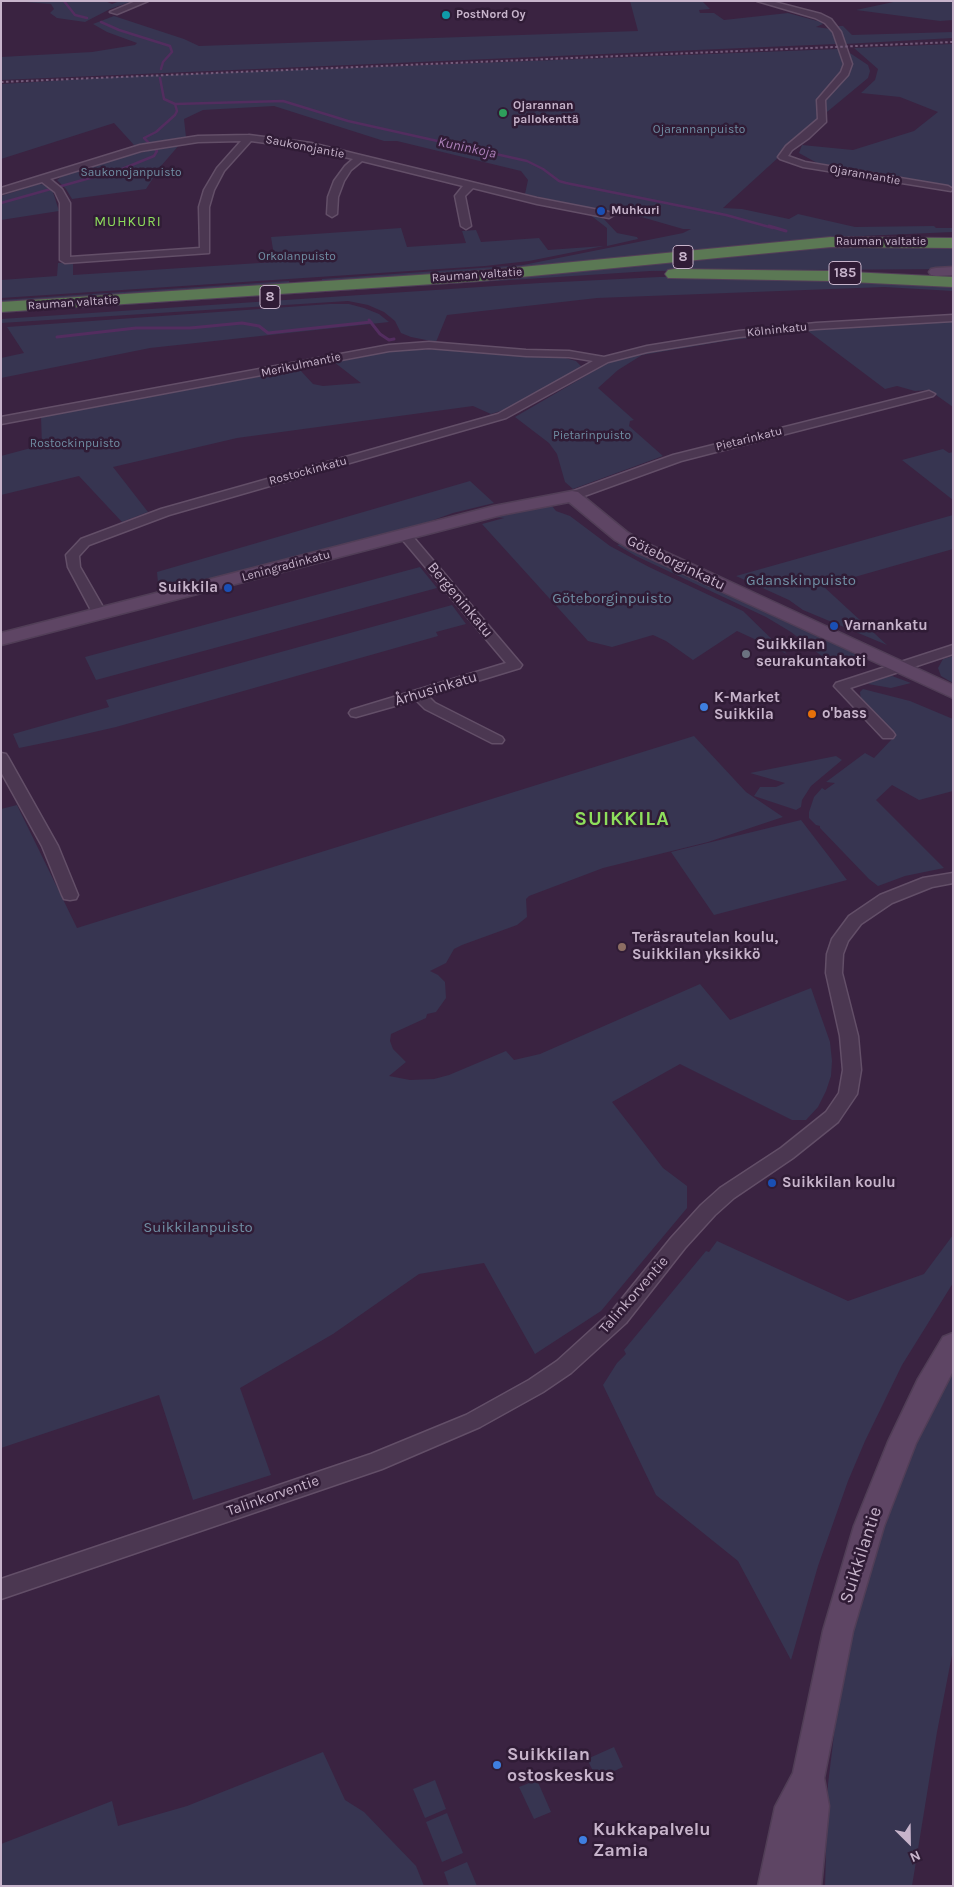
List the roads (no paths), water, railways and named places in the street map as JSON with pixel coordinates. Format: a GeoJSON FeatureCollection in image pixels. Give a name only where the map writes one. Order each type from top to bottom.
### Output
{"type":"FeatureCollection","features":[{"type":"Feature","properties":{"kind":"highway","name":"185"},"geometry":{"type":"LineString","coordinates":[[831,242],[953,235]]}},
{"type":"Feature","properties":{"kind":"highway","name":"Rauman valtatie"},"geometry":{"type":"LineString","coordinates":[[1,308],[508,273],[831,242],[953,243]]}},
{"type":"Feature","properties":{"kind":"highway","name":"185"},"geometry":{"type":"LineString","coordinates":[[753,274],[944,272]]}},
{"type":"Feature","properties":{"kind":"highway","name":"Rauman valtatie"},"geometry":{"type":"LineString","coordinates":[[1,316],[584,277],[753,274],[953,282]]}},
{"type":"Feature","properties":{"kind":"street"},"geometry":{"type":"LineString","coordinates":[[114,12],[144,1]]}},
{"type":"Feature","properties":{"kind":"street","name":"Ojarannantie"},"geometry":{"type":"LineString","coordinates":[[761,1],[825,20],[833,26],[848,64],[847,70],[821,100],[823,120],[806,136],[789,148],[783,157],[803,164],[948,189]]}},
{"type":"Feature","properties":{"kind":"street"},"geometry":{"type":"LineString","coordinates":[[43,178],[56,188],[66,207],[65,260],[205,251],[204,207],[209,190],[220,170],[250,138]]}},
{"type":"Feature","properties":{"kind":"street","name":"Saukonojantie"},"geometry":{"type":"LineString","coordinates":[[1,191],[140,148],[198,139],[250,138],[302,144],[471,185],[609,215]]}},
{"type":"Feature","properties":{"kind":"street"},"geometry":{"type":"LineString","coordinates":[[332,214],[333,197],[340,181],[348,168],[360,158]]}},
{"type":"Feature","properties":{"kind":"street"},"geometry":{"type":"LineString","coordinates":[[466,226],[460,196],[471,185]]}},
{"type":"Feature","properties":{"kind":"street","name":"Kölninkatu"},"geometry":{"type":"LineString","coordinates":[[604,360],[647,349],[739,334],[816,326],[953,318]]}},
{"type":"Feature","properties":{"kind":"street","name":"Merikulmantie"},"geometry":{"type":"LineString","coordinates":[[1,421],[389,348],[429,345],[526,353],[569,354],[604,360]]}},
{"type":"Feature","properties":{"kind":"street","name":"Rostockinkatu"},"geometry":{"type":"LineString","coordinates":[[100,614],[72,560],[72,555],[85,542],[166,512],[502,416],[604,360]]}},
{"type":"Feature","properties":{"kind":"street"},"geometry":{"type":"LineString","coordinates":[[895,389],[908,399]]}},
{"type":"Feature","properties":{"kind":"street","name":"Pietarinkatu"},"geometry":{"type":"LineString","coordinates":[[572,496],[676,458],[929,394]]}},
{"type":"Feature","properties":{"kind":"street","name":"Leningradinkatu"},"geometry":{"type":"LineString","coordinates":[[1,638],[500,510],[572,496]]}},
{"type":"Feature","properties":{"kind":"street","name":"Göteborginkatu"},"geometry":{"type":"LineString","coordinates":[[572,496],[621,536],[636,545],[953,692]]}},
{"type":"Feature","properties":{"kind":"street","name":"Bergeninkatu"},"geometry":{"type":"LineString","coordinates":[[405,535],[515,666]]}},
{"type":"Feature","properties":{"kind":"street"},"geometry":{"type":"LineString","coordinates":[[888,735],[841,686],[953,649]]}},
{"type":"Feature","properties":{"kind":"street","name":"Århusinkatu"},"geometry":{"type":"LineString","coordinates":[[356,713],[515,666]]}},
{"type":"Feature","properties":{"kind":"street"},"geometry":{"type":"LineString","coordinates":[[418,694],[430,706],[497,740]]}},
{"type":"Feature","properties":{"kind":"street"},"geometry":{"type":"LineString","coordinates":[[1,757],[50,846],[70,895]]}},
{"type":"Feature","properties":{"kind":"street","name":"Talinkorventie"},"geometry":{"type":"LineString","coordinates":[[1,1588],[375,1462],[472,1421],[536,1386],[564,1367],[619,1317],[708,1210],[727,1193],[787,1153],[832,1117],[848,1094],[852,1070],[849,1036],[834,973],[835,954],[840,939],[855,920],[886,899],[928,882],[953,878]]}},
{"type":"Feature","properties":{"kind":"street","name":"Suikkilantie"},"geometry":{"type":"LineString","coordinates":[[775,1886],[792,1807],[808,1778],[838,1631],[869,1526],[902,1442],[928,1388],[953,1345]]}},
{"type":"Feature","properties":{"kind":"street","name":"Suikkilantie"},"geometry":{"type":"LineString","coordinates":[[804,1886],[812,1806],[808,1778]]}},
{"type":"Feature","properties":{"kind":"waterway","name":"Kuninkoja"},"geometry":{"type":"LineString","coordinates":[[64,1],[75,15],[87,18]]}},
{"type":"Feature","properties":{"kind":"waterway","name":"Kuninkoja"},"geometry":{"type":"LineString","coordinates":[[101,22],[119,30],[170,46],[172,52],[163,62],[161,69]]}},
{"type":"Feature","properties":{"kind":"waterway","name":"Kuninkoja"},"geometry":{"type":"LineString","coordinates":[[160,78],[164,99],[175,104]]}},
{"type":"Feature","properties":{"kind":"waterway","name":"Kuninkoja"},"geometry":{"type":"LineString","coordinates":[[175,104],[283,101],[348,121],[527,161],[543,169],[559,181],[566,183],[726,215],[773,228]]}},
{"type":"Feature","properties":{"kind":"waterway"},"geometry":{"type":"LineString","coordinates":[[1,203],[122,169],[154,156],[157,151],[144,138],[156,132],[175,115],[177,111],[175,104]]}},
{"type":"Feature","properties":{"kind":"waterway","name":"Kuninkoja"},"geometry":{"type":"LineString","coordinates":[[769,226],[786,231]]}},
{"type":"Feature","properties":{"kind":"waterway"},"geometry":{"type":"LineString","coordinates":[[57,337],[136,328],[190,328],[242,323],[259,326],[268,333],[371,322]]}},
{"type":"Feature","properties":{"kind":"waterway"},"geometry":{"type":"LineString","coordinates":[[371,322],[380,334],[389,340],[394,339]]}},
{"type":"Feature","properties":{"kind":"railway"},"geometry":{"type":"LineString","coordinates":[[1,82],[953,42]]}},
{"type":"Feature","properties":{"kind":"place","name":"PostNord Oy"},"geometry":{"type":"Point","coordinates":[446,15]}},
{"type":"Feature","properties":{"kind":"place","name":"Ojarannan pallokenttä"},"geometry":{"type":"Point","coordinates":[503,113]}},
{"type":"Feature","properties":{"kind":"place","name":"Muhkuri"},"geometry":{"type":"Point","coordinates":[601,211]}},
{"type":"Feature","properties":{"kind":"place","name":"Suikkila"},"geometry":{"type":"Point","coordinates":[228,588]}},
{"type":"Feature","properties":{"kind":"place","name":"Varnankatu"},"geometry":{"type":"Point","coordinates":[834,626]}},
{"type":"Feature","properties":{"kind":"place","name":"Suikkilan seurakuntakoti"},"geometry":{"type":"Point","coordinates":[746,654]}},
{"type":"Feature","properties":{"kind":"place","name":"K-Market Suikkila"},"geometry":{"type":"Point","coordinates":[704,707]}},
{"type":"Feature","properties":{"kind":"place","name":"o'bass"},"geometry":{"type":"Point","coordinates":[812,714]}},
{"type":"Feature","properties":{"kind":"place","name":"Teräsrautelan koulu, Suikkilan yksikkö"},"geometry":{"type":"Point","coordinates":[622,947]}},
{"type":"Feature","properties":{"kind":"place","name":"Suikkilan koulu"},"geometry":{"type":"Point","coordinates":[772,1183]}},
{"type":"Feature","properties":{"kind":"place","name":"Suikkilan ostoskeskus"},"geometry":{"type":"Point","coordinates":[497,1765]}},
{"type":"Feature","properties":{"kind":"place","name":"Kukkapalvelu Zamia"},"geometry":{"type":"Point","coordinates":[583,1840]}},
{"type":"Feature","properties":{"kind":"district","name":"MUHKURI"},"geometry":{"type":"Point","coordinates":[128,222]}},
{"type":"Feature","properties":{"kind":"district","name":"SUIKKILA"},"geometry":{"type":"Point","coordinates":[622,819]}},
{"type":"Feature","properties":{"kind":"park label","name":"Ojarannanpuisto"},"geometry":{"type":"Point","coordinates":[699,130]}},
{"type":"Feature","properties":{"kind":"park label","name":"Saukonojanpuisto"},"geometry":{"type":"Point","coordinates":[131,173]}},
{"type":"Feature","properties":{"kind":"park label","name":"Orkolanpuisto"},"geometry":{"type":"Point","coordinates":[297,257]}},
{"type":"Feature","properties":{"kind":"park label","name":"Pietarinpuisto"},"geometry":{"type":"Point","coordinates":[592,436]}},
{"type":"Feature","properties":{"kind":"park label","name":"Rostockinpuisto"},"geometry":{"type":"Point","coordinates":[75,444]}},
{"type":"Feature","properties":{"kind":"park label","name":"Gdanskinpuisto"},"geometry":{"type":"Point","coordinates":[801,581]}},
{"type":"Feature","properties":{"kind":"park label","name":"Göteborginpuisto"},"geometry":{"type":"Point","coordinates":[612,599]}},
{"type":"Feature","properties":{"kind":"park label","name":"Suikkilanpuisto"},"geometry":{"type":"Point","coordinates":[198,1228]}}]}
